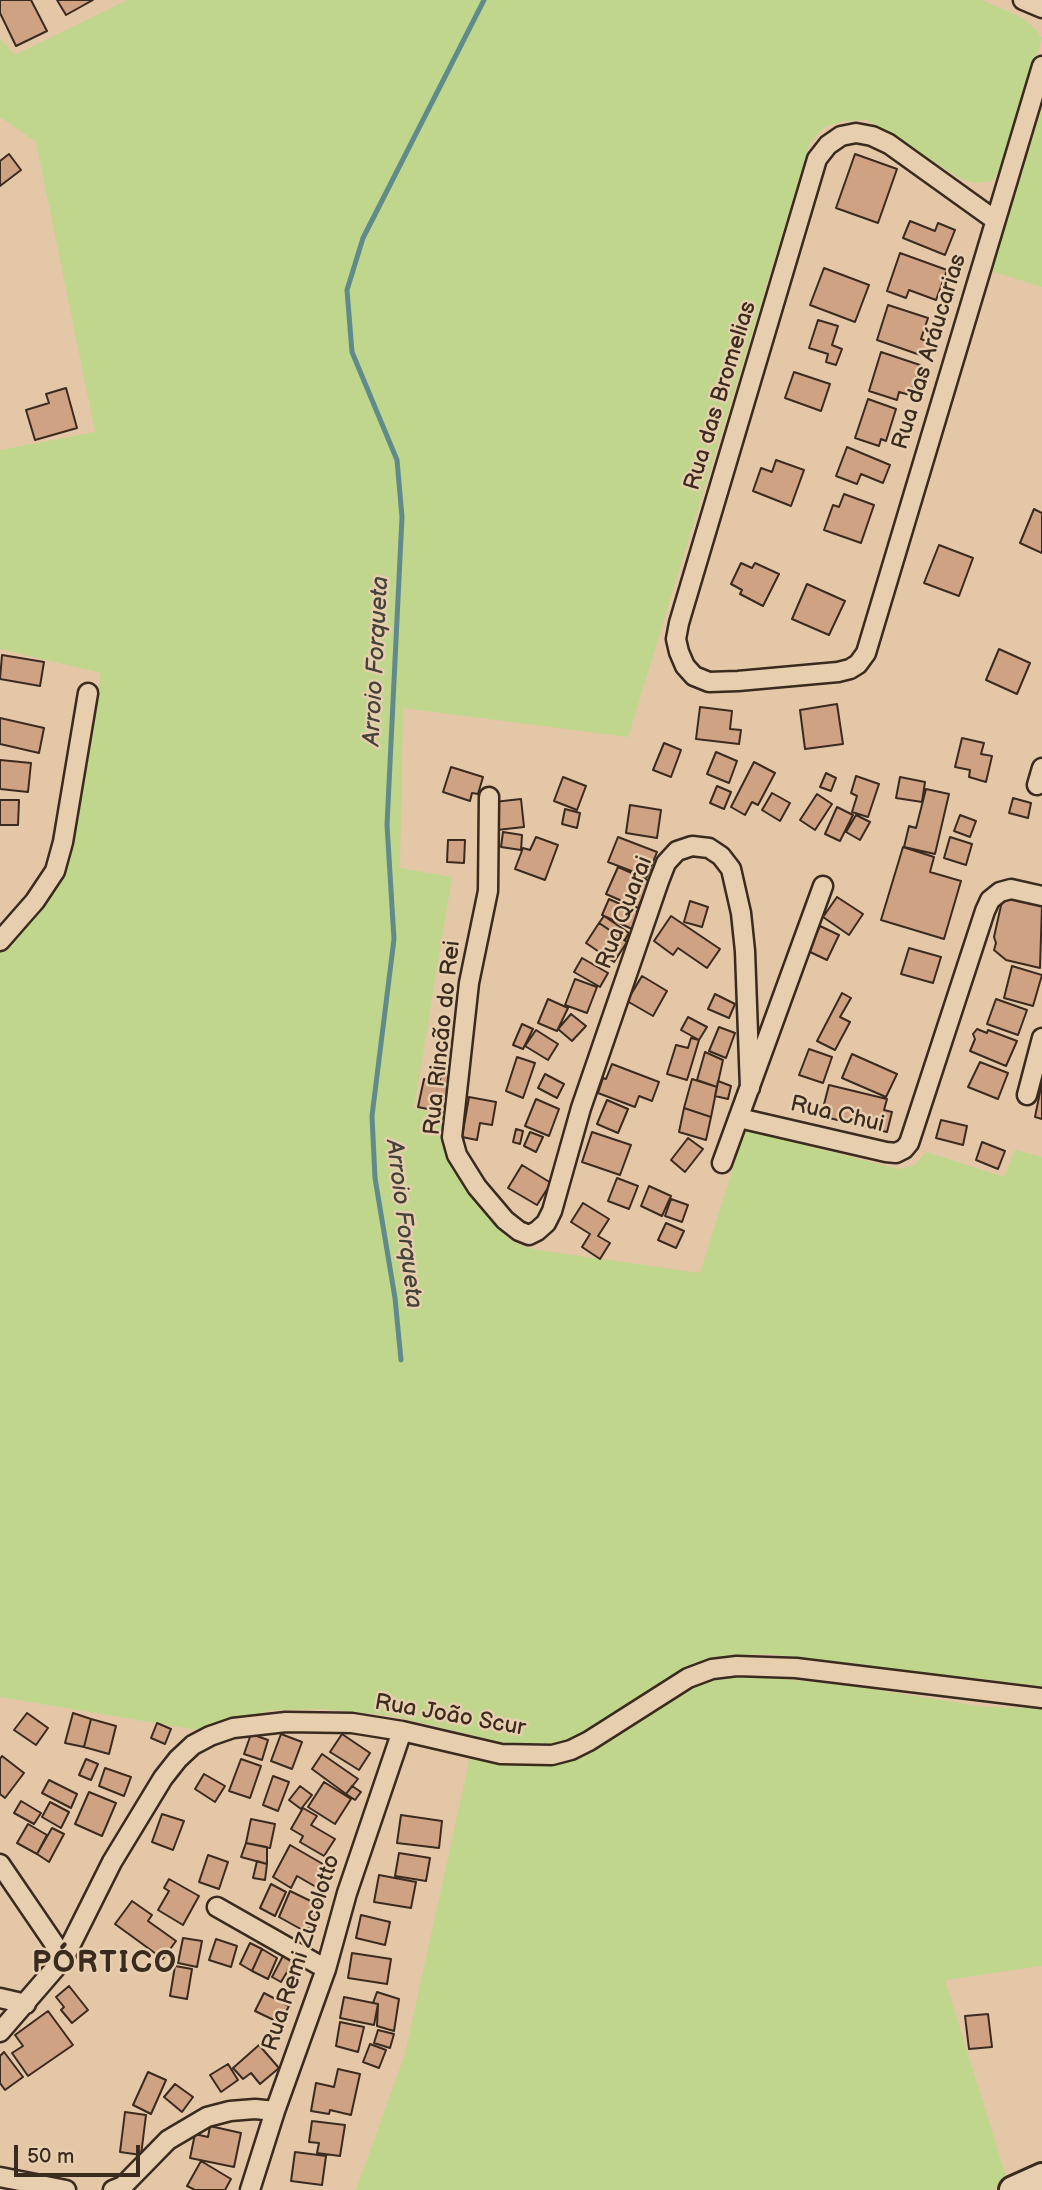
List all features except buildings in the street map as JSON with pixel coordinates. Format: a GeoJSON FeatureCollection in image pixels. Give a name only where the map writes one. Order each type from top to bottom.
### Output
{"type":"FeatureCollection","features":[{"type":"Feature","properties":{"kind":"main road"},"geometry":{"type":"LineString","coordinates":[[1013,2190],[1042,2177]]}},
{"type":"Feature","properties":{"kind":"street"},"geometry":{"type":"LineString","coordinates":[[1023,0],[1042,8]]}},
{"type":"Feature","properties":{"kind":"street","name":"Rua das Aráucarias"},"geometry":{"type":"LineString","coordinates":[[866,653],[1042,66]]}},
{"type":"Feature","properties":{"kind":"street","name":"Rua das Bromelias"},"geometry":{"type":"LineString","coordinates":[[866,653],[859,664],[838,672],[709,682],[694,676],[685,666],[676,639],[813,172],[822,152],[841,136],[856,132],[872,136],[889,144],[995,220]]}},
{"type":"Feature","properties":{"kind":"street"},"geometry":{"type":"LineString","coordinates":[[0,941],[35,901],[55,871],[64,842],[88,693]]}},
{"type":"Feature","properties":{"kind":"street"},"geometry":{"type":"LineString","coordinates":[[1037,785],[1042,768]]}},
{"type":"Feature","properties":{"kind":"street","name":"Rua Rincão do Rei"},"geometry":{"type":"LineString","coordinates":[[489,797],[488,891],[469,983],[452,1137],[457,1155],[477,1187],[505,1220],[519,1231],[529,1234],[546,1223]]}},
{"type":"Feature","properties":{"kind":"street","name":"Rua Quarai"},"geometry":{"type":"LineString","coordinates":[[546,1223],[659,881],[666,863],[677,851],[692,846],[709,848],[721,856],[731,869],[741,913],[745,951],[750,1088]]}},
{"type":"Feature","properties":{"kind":"street"},"geometry":{"type":"LineString","coordinates":[[722,1163],[823,886]]}},
{"type":"Feature","properties":{"kind":"street","name":"Rua Chui"},"geometry":{"type":"LineString","coordinates":[[739,1118],[886,1152],[896,1153],[904,1149],[913,1131],[990,900],[1011,888],[1042,896]]}},
{"type":"Feature","properties":{"kind":"street"},"geometry":{"type":"LineString","coordinates":[[1027,1095],[1042,1038]]}},
{"type":"Feature","properties":{"kind":"street","name":"Rua João Scur"},"geometry":{"type":"LineString","coordinates":[[0,2032],[64,1958],[112,1862],[163,1778],[193,1745],[233,1728],[286,1722],[352,1723],[402,1731],[501,1754],[552,1755],[571,1751],[589,1741],[688,1678],[712,1669],[737,1666],[796,1668],[1042,1698]]}},
{"type":"Feature","properties":{"kind":"street","name":"Rua Remi Zucolotto"},"geometry":{"type":"LineString","coordinates":[[250,2190],[326,1969],[347,1893],[402,1731]]}},
{"type":"Feature","properties":{"kind":"street"},"geometry":{"type":"LineString","coordinates":[[0,1864],[64,1958]]}},
{"type":"Feature","properties":{"kind":"street"},"geometry":{"type":"LineString","coordinates":[[217,1907],[326,1969]]}},
{"type":"Feature","properties":{"kind":"street"},"geometry":{"type":"LineString","coordinates":[[0,1998],[26,2004]]}},
{"type":"Feature","properties":{"kind":"street"},"geometry":{"type":"LineString","coordinates":[[113,2190],[123,2186],[168,2140],[207,2117],[230,2111],[275,2111]]}},
{"type":"Feature","properties":{"kind":"street"},"geometry":{"type":"LineString","coordinates":[[0,2177],[66,2190]]}},
{"type":"Feature","properties":{"kind":"green space"},"geometry":{"type":"Polygon","coordinates":[[[127,0],[981,0],[1023,18],[1042,38],[1002,166],[992,181],[975,183],[961,179],[867,120],[845,121],[824,127],[810,143],[628,737],[403,708],[400,868],[452,877],[414,1108],[445,1116],[445,1140],[454,1167],[494,1223],[511,1241],[538,1250],[700,1273],[745,1130],[899,1169],[915,1165],[926,1152],[1004,1177],[1015,1150],[1042,1157],[1042,1686],[770,1654],[732,1655],[706,1659],[685,1667],[578,1737],[534,1747],[500,1742],[394,1716],[324,1709],[275,1710],[222,1721],[197,1730],[0,1697],[0,953],[57,885],[65,867],[73,839],[101,673],[0,649],[0,450],[95,432],[36,142],[0,119],[0,39],[15,55],[127,0]]]}},
{"type":"Feature","properties":{"kind":"green space"},"geometry":{"type":"Polygon","coordinates":[[[1042,109],[1042,287],[991,271],[1042,109]]]}},
{"type":"Feature","properties":{"kind":"green space"},"geometry":{"type":"Polygon","coordinates":[[[726,1677],[761,1677],[853,1686],[985,1707],[1042,1708],[1042,1966],[945,1980],[1008,2183],[992,2190],[356,2190],[405,2054],[470,1757],[532,1764],[554,1762],[688,1687],[726,1677]]]}},
{"type":"Feature","properties":{"kind":"waterway","name":"Arroio Forqueta"},"geometry":{"type":"LineString","coordinates":[[401,1360],[395,1298],[375,1178],[372,1116],[394,939],[387,825],[402,517],[397,460],[352,352],[347,290],[363,238],[484,0]]}},
{"type":"Feature","properties":{"kind":"district","name":"PÓRTICO"},"geometry":{"type":"Point","coordinates":[105,1964]}}]}
